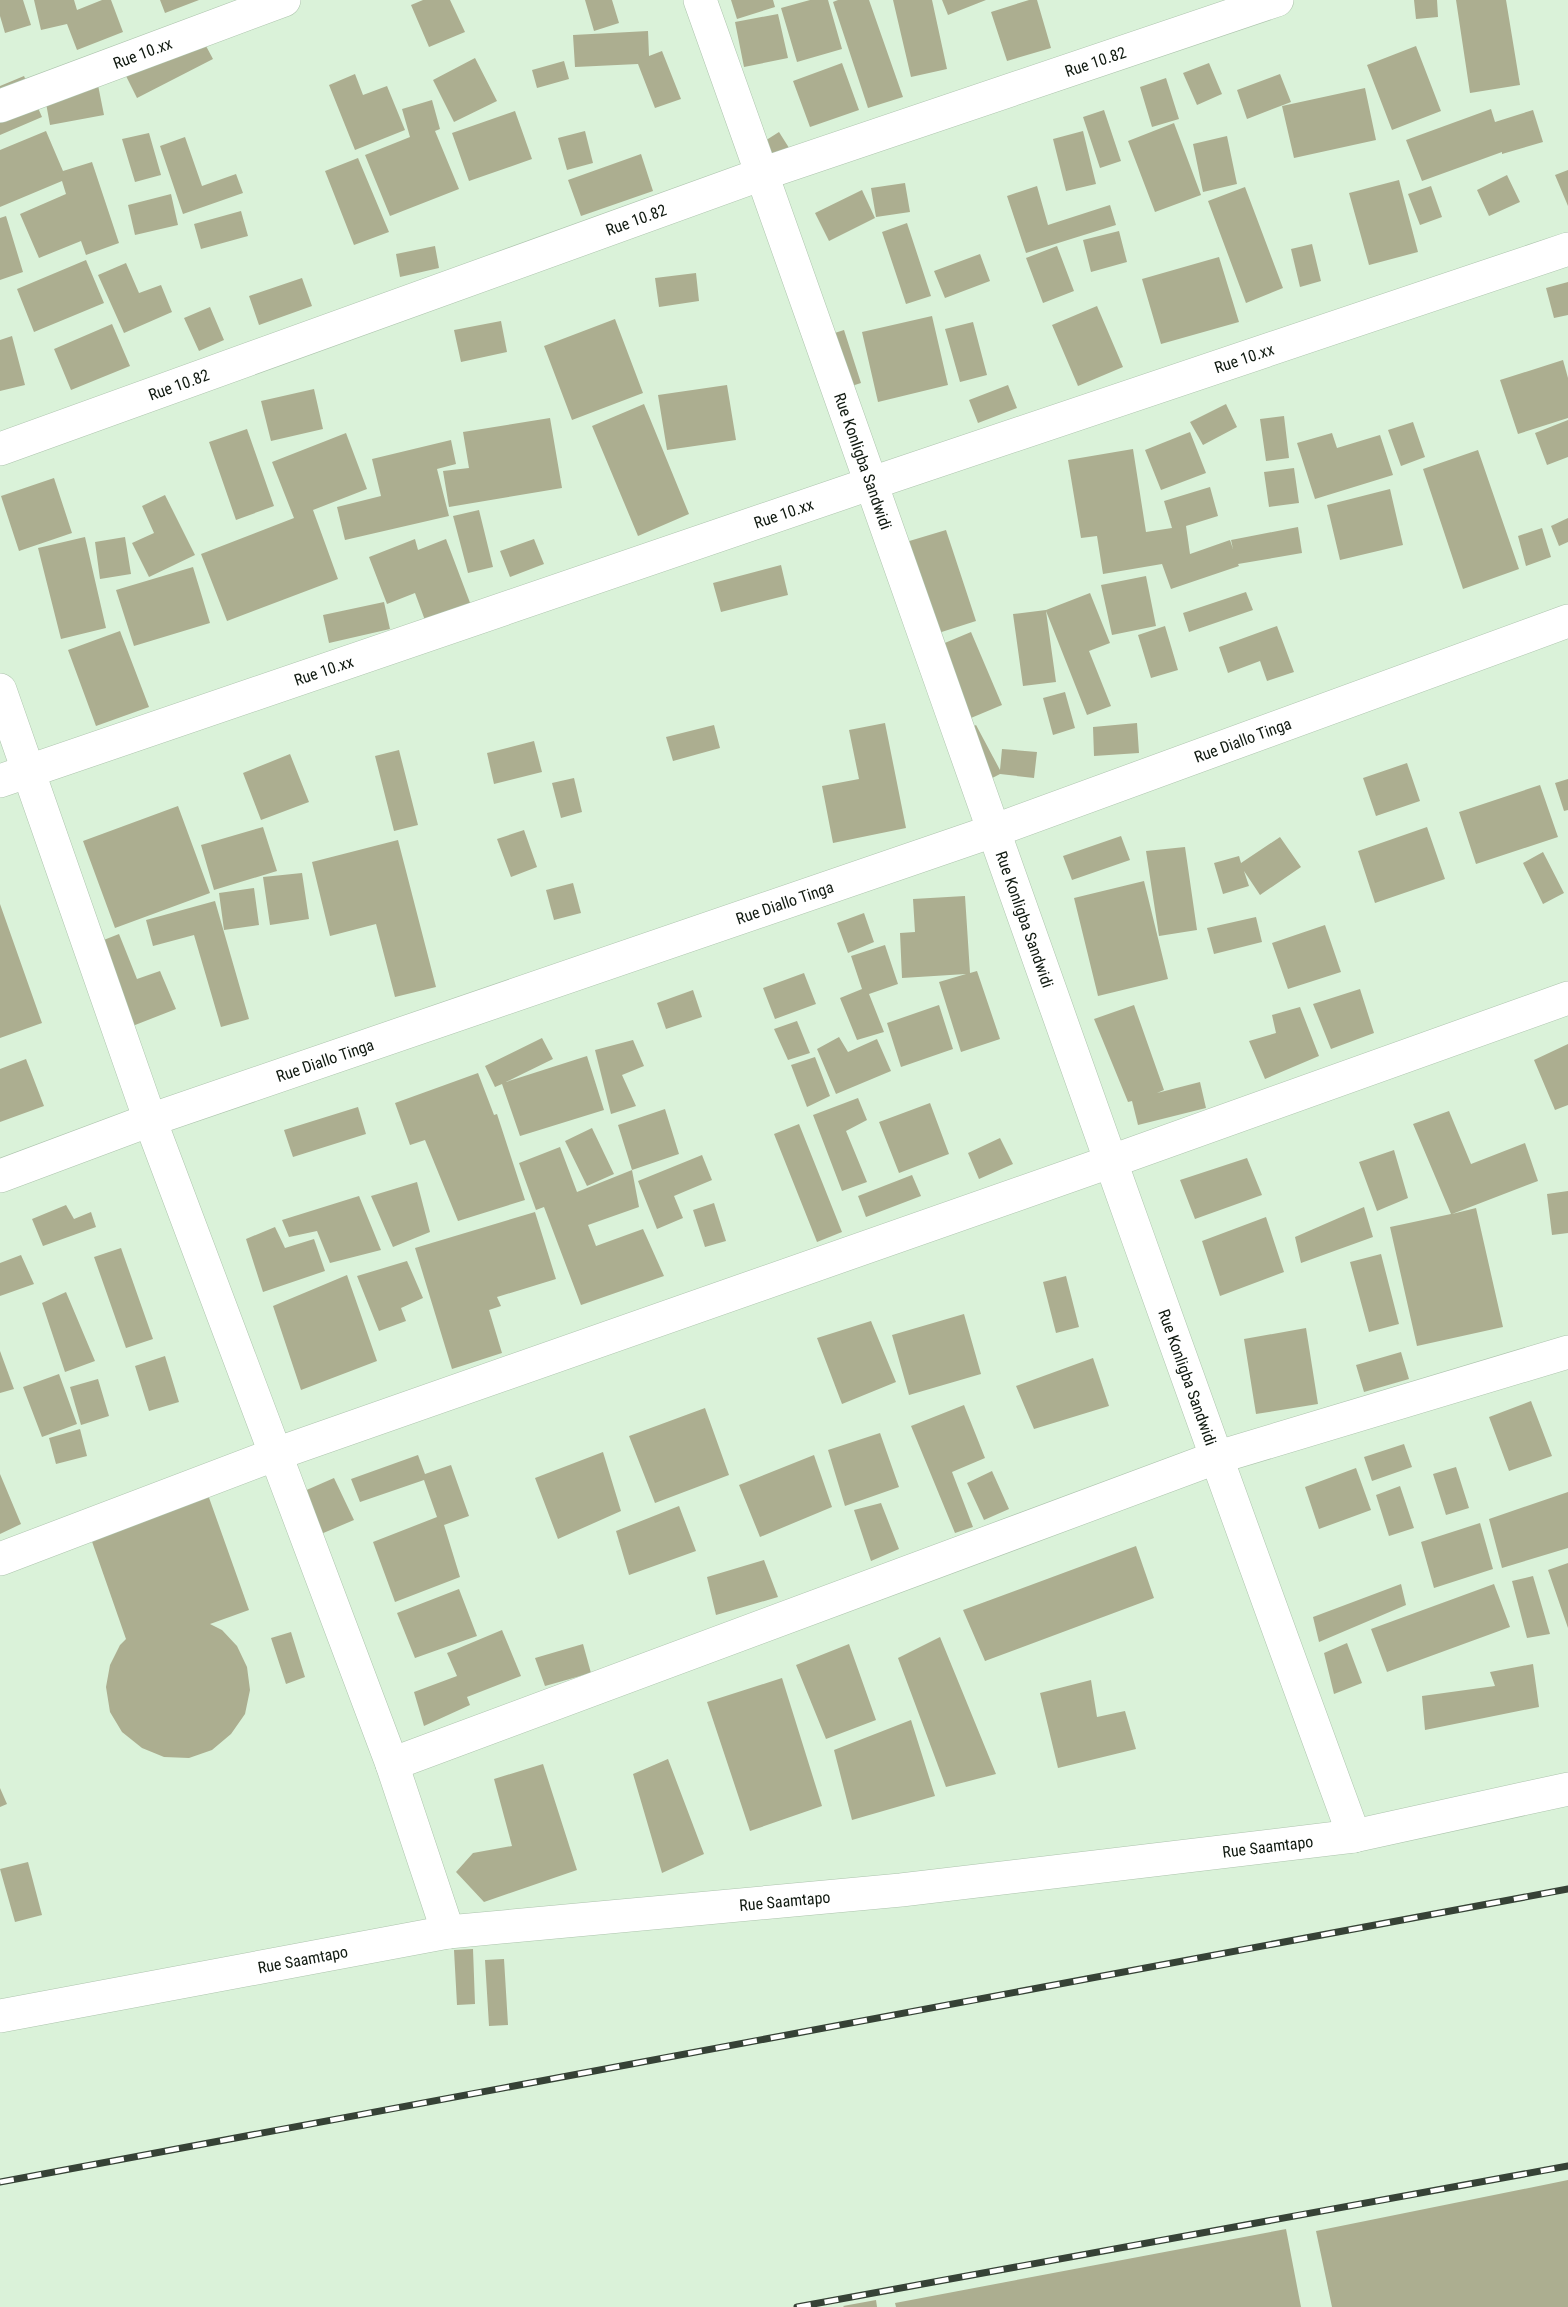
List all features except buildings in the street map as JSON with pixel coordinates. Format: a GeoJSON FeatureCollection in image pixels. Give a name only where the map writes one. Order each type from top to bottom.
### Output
{"type":"FeatureCollection","features":[{"type":"Feature","properties":{"kind":"street","name":"Rue 10.xx"},"geometry":{"type":"LineString","coordinates":[[0,106],[284,0]]}},
{"type":"Feature","properties":{"kind":"street","name":"Rue Konligba Sandwidi"},"geometry":{"type":"LineString","coordinates":[[700,0],[1215,1458],[1354,1836]]}},
{"type":"Feature","properties":{"kind":"street","name":"Rue 10.82"},"geometry":{"type":"LineString","coordinates":[[0,449],[762,174],[1277,0]]}},
{"type":"Feature","properties":{"kind":"street","name":"Rue 10.xx"},"geometry":{"type":"LineString","coordinates":[[14,776],[872,483],[1568,249]]}},
{"type":"Feature","properties":{"kind":"street","name":"Rue Diallo Tinga"},"geometry":{"type":"LineString","coordinates":[[0,1176],[150,1120],[993,831],[1568,621]]}},
{"type":"Feature","properties":{"kind":"street"},"geometry":{"type":"LineString","coordinates":[[0,690],[14,776],[150,1120],[276,1454],[392,1764],[448,1932]]}},
{"type":"Feature","properties":{"kind":"street"},"geometry":{"type":"LineString","coordinates":[[0,1559],[276,1454],[1112,1161],[1568,998]]}},
{"type":"Feature","properties":{"kind":"street"},"geometry":{"type":"LineString","coordinates":[[392,1764],[1215,1458],[1568,1352]]}},
{"type":"Feature","properties":{"kind":"street","name":"Rue Saamtapo"},"geometry":{"type":"LineString","coordinates":[[0,2016],[448,1932],[900,1890],[1354,1836],[1568,1789]]}},
{"type":"Feature","properties":{"kind":"railway"},"geometry":{"type":"LineString","coordinates":[[0,2182],[1568,1889]]}},
{"type":"Feature","properties":{"kind":"railway"},"geometry":{"type":"LineString","coordinates":[[797,2307],[1568,2166]]}}]}
